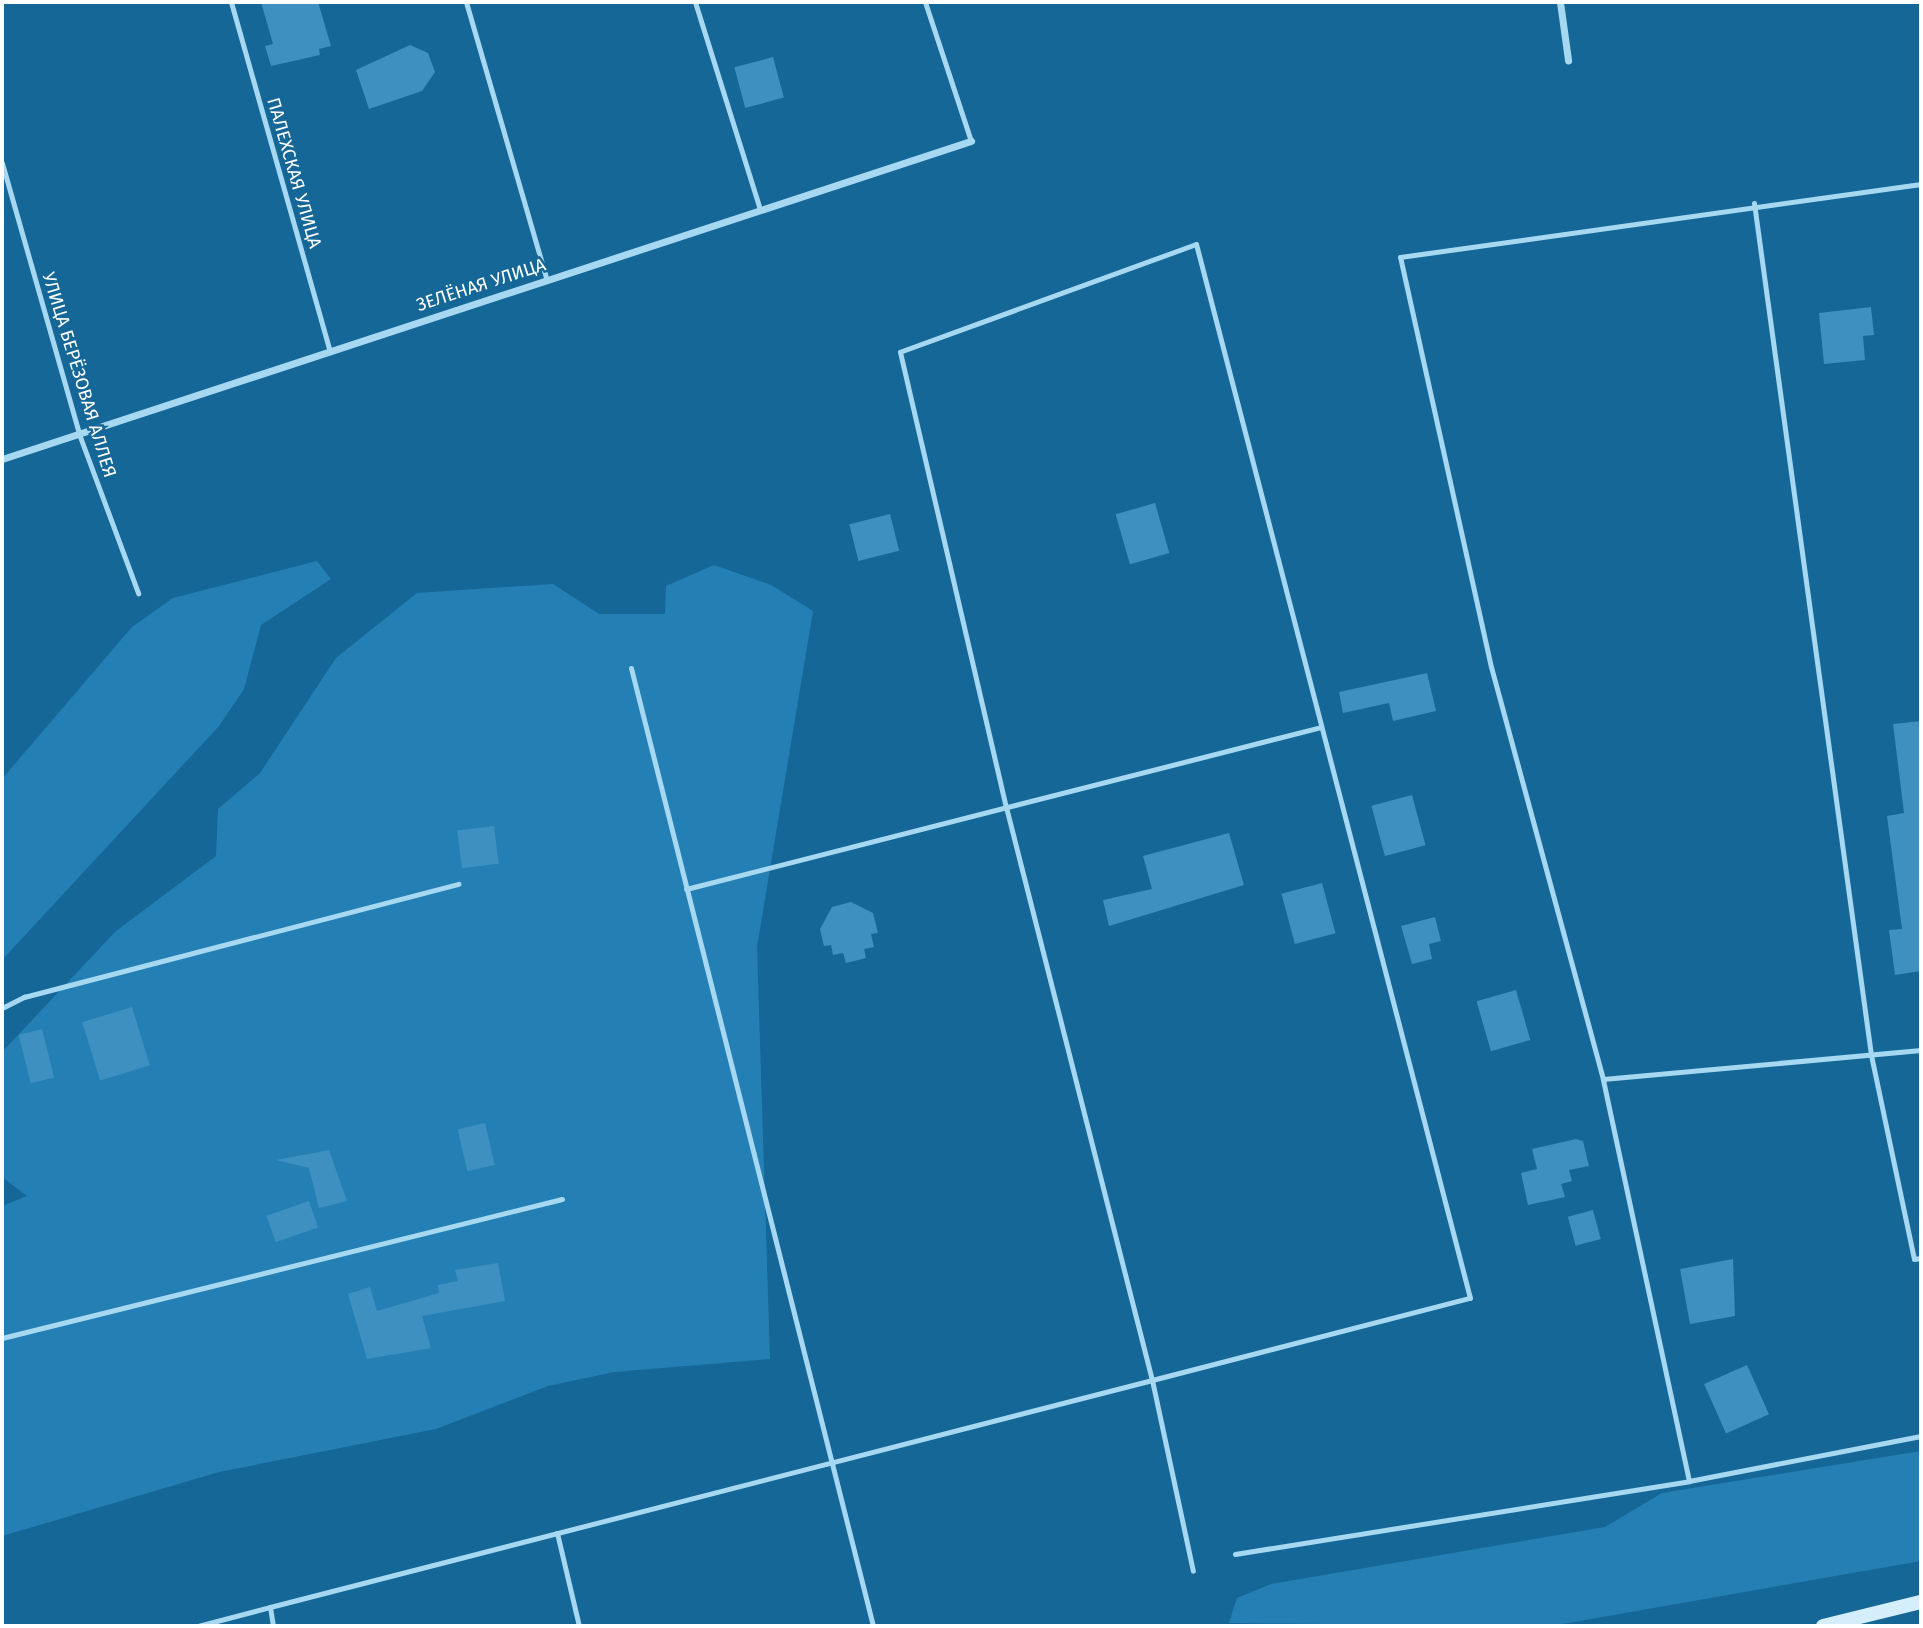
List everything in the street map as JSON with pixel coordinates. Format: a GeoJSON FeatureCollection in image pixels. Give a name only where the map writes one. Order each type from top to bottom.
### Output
{"type":"FeatureCollection","features":[{"type":"Feature","properties":{"kind":"main road"},"geometry":{"type":"LineString","coordinates":[[1823,1626],[1921,1602]]}},
{"type":"Feature","properties":{"kind":"street"},"geometry":{"type":"LineString","coordinates":[[1560,2],[1568,60]]}},
{"type":"Feature","properties":{"kind":"street","name":"ЗЕЛЁНАЯ УЛИЦА"},"geometry":{"type":"LineString","coordinates":[[2,459],[971,141]]}},
{"type":"Feature","properties":{"kind":"lane","name":"ПАЛЕХСКАЯ УЛИЦА"},"geometry":{"type":"LineString","coordinates":[[231,2],[330,352]]}},
{"type":"Feature","properties":{"kind":"lane"},"geometry":{"type":"LineString","coordinates":[[466,2],[547,280]]}},
{"type":"Feature","properties":{"kind":"lane"},"geometry":{"type":"LineString","coordinates":[[695,2],[760,211]]}},
{"type":"Feature","properties":{"kind":"lane"},"geometry":{"type":"LineString","coordinates":[[925,2],[971,141]]}},
{"type":"Feature","properties":{"kind":"lane","name":"УЛИЦА БЕРЁЗОВАЯ АЛЛЕЯ"},"geometry":{"type":"LineString","coordinates":[[2,163],[79,434],[138,593]]}},
{"type":"Feature","properties":{"kind":"lane"},"geometry":{"type":"LineString","coordinates":[[1689,1481],[1603,1079],[1491,667],[1400,257],[1755,204],[1921,184]]}},
{"type":"Feature","properties":{"kind":"lane"},"geometry":{"type":"LineString","coordinates":[[1755,204],[1871,1055],[1914,1259],[1921,1258]]}},
{"type":"Feature","properties":{"kind":"lane"},"geometry":{"type":"LineString","coordinates":[[198,1626],[556,1533],[1152,1380],[1470,1298],[1196,244],[900,352],[1006,807],[1152,1380],[1194,1571]]}},
{"type":"Feature","properties":{"kind":"lane"},"geometry":{"type":"LineString","coordinates":[[631,668],[873,1626]]}},
{"type":"Feature","properties":{"kind":"lane"},"geometry":{"type":"LineString","coordinates":[[687,889],[1321,727]]}},
{"type":"Feature","properties":{"kind":"lane"},"geometry":{"type":"LineString","coordinates":[[2,1008],[24,997],[459,884]]}},
{"type":"Feature","properties":{"kind":"lane"},"geometry":{"type":"LineString","coordinates":[[1603,1079],[1921,1050]]}},
{"type":"Feature","properties":{"kind":"lane"},"geometry":{"type":"LineString","coordinates":[[2,1338],[562,1199]]}},
{"type":"Feature","properties":{"kind":"lane"},"geometry":{"type":"LineString","coordinates":[[1236,1553],[1689,1481],[1921,1436]]}},
{"type":"Feature","properties":{"kind":"lane"},"geometry":{"type":"LineString","coordinates":[[556,1533],[579,1626]]}},
{"type":"Feature","properties":{"kind":"lane"},"geometry":{"type":"LineString","coordinates":[[270,1607],[273,1626]]}},
{"type":"Feature","properties":{"kind":"shaded area"},"geometry":{"type":"Polygon","coordinates":[[[317,561],[331,579],[261,625],[244,689],[219,726],[2,960],[2,779],[132,627],[173,598],[317,561]]]}},
{"type":"Feature","properties":{"kind":"shaded area"},"geometry":{"type":"Polygon","coordinates":[[[714,565],[771,585],[813,611],[757,947],[770,1359],[614,1372],[548,1386],[436,1429],[219,1472],[2,1536],[2,1206],[27,1196],[2,1177],[2,1052],[116,931],[216,856],[218,809],[260,773],[336,658],[417,593],[553,584],[599,614],[665,614],[666,586],[714,565]]]}},
{"type":"Feature","properties":{"kind":"shaded area"},"geometry":{"type":"Polygon","coordinates":[[[1921,1451],[1921,1561],[1551,1626],[1229,1623],[1237,1598],[1271,1584],[1605,1527],[1662,1493],[1921,1451]]]}},
{"type":"Feature","properties":{"kind":"building"},"geometry":{"type":"Polygon","coordinates":[[[261,2],[318,2],[331,46],[319,49],[320,55],[271,66],[265,46],[273,44],[261,2]]]}},
{"type":"Feature","properties":{"kind":"building"},"geometry":{"type":"Polygon","coordinates":[[[410,45],[428,53],[435,72],[422,91],[369,109],[356,70],[410,45]]]}},
{"type":"Feature","properties":{"kind":"building"},"geometry":{"type":"Polygon","coordinates":[[[773,57],[784,98],[745,108],[734,67],[773,57]]]}},
{"type":"Feature","properties":{"kind":"building"},"geometry":{"type":"Polygon","coordinates":[[[1871,307],[1874,335],[1863,336],[1865,360],[1824,364],[1819,313],[1871,307]]]}},
{"type":"Feature","properties":{"kind":"building"},"geometry":{"type":"Polygon","coordinates":[[[1155,503],[1169,553],[1130,564],[1116,514],[1155,503]]]}},
{"type":"Feature","properties":{"kind":"building"},"geometry":{"type":"Polygon","coordinates":[[[890,514],[899,551],[858,561],[849,524],[890,514]]]}},
{"type":"Feature","properties":{"kind":"building"},"geometry":{"type":"Polygon","coordinates":[[[1427,673],[1436,711],[1393,721],[1389,703],[1343,713],[1339,692],[1427,673]]]}},
{"type":"Feature","properties":{"kind":"building"},"geometry":{"type":"Polygon","coordinates":[[[1921,721],[1921,971],[1895,975],[1889,930],[1902,929],[1887,816],[1904,813],[1893,724],[1921,721]]]}},
{"type":"Feature","properties":{"kind":"building"},"geometry":{"type":"Polygon","coordinates":[[[1412,795],[1425,845],[1385,856],[1371,806],[1412,795]]]}},
{"type":"Feature","properties":{"kind":"building"},"geometry":{"type":"Polygon","coordinates":[[[494,826],[499,864],[462,868],[457,831],[494,826]]]}},
{"type":"Feature","properties":{"kind":"building"},"geometry":{"type":"Polygon","coordinates":[[[1229,833],[1244,885],[1109,926],[1103,900],[1152,889],[1143,856],[1229,833]]]}},
{"type":"Feature","properties":{"kind":"building"},"geometry":{"type":"Polygon","coordinates":[[[1322,883],[1335,933],[1295,944],[1281,894],[1322,883]]]}},
{"type":"Feature","properties":{"kind":"building"},"geometry":{"type":"Polygon","coordinates":[[[851,902],[873,913],[878,933],[871,934],[874,947],[864,949],[866,958],[846,963],[843,953],[833,955],[831,945],[824,946],[820,929],[832,907],[851,902]]]}},
{"type":"Feature","properties":{"kind":"building"},"geometry":{"type":"Polygon","coordinates":[[[1435,917],[1441,941],[1429,944],[1432,959],[1412,964],[1401,926],[1435,917]]]}},
{"type":"Feature","properties":{"kind":"building"},"geometry":{"type":"Polygon","coordinates":[[[1516,990],[1530,1040],[1491,1051],[1477,1001],[1516,990]]]}},
{"type":"Feature","properties":{"kind":"building"},"geometry":{"type":"Polygon","coordinates":[[[132,1007],[150,1065],[100,1081],[82,1022],[132,1007]]]}},
{"type":"Feature","properties":{"kind":"building"},"geometry":{"type":"Polygon","coordinates":[[[42,1029],[54,1078],[31,1083],[19,1035],[42,1029]]]}},
{"type":"Feature","properties":{"kind":"building"},"geometry":{"type":"Polygon","coordinates":[[[485,1123],[495,1165],[467,1171],[458,1129],[485,1123]]]}},
{"type":"Feature","properties":{"kind":"building"},"geometry":{"type":"Polygon","coordinates":[[[1576,1139],[1583,1141],[1589,1166],[1569,1170],[1572,1181],[1561,1184],[1565,1197],[1528,1205],[1521,1173],[1537,1169],[1532,1149],[1576,1139]]]}},
{"type":"Feature","properties":{"kind":"building"},"geometry":{"type":"Polygon","coordinates":[[[329,1150],[347,1201],[319,1208],[309,1168],[276,1160],[329,1150]]]}},
{"type":"Feature","properties":{"kind":"building"},"geometry":{"type":"Polygon","coordinates":[[[309,1201],[318,1227],[276,1242],[266,1216],[309,1201]]]}},
{"type":"Feature","properties":{"kind":"building"},"geometry":{"type":"Polygon","coordinates":[[[1593,1210],[1601,1239],[1576,1246],[1568,1217],[1593,1210]]]}},
{"type":"Feature","properties":{"kind":"building"},"geometry":{"type":"Polygon","coordinates":[[[1733,1259],[1735,1316],[1690,1324],[1680,1269],[1733,1259]]]}},
{"type":"Feature","properties":{"kind":"building"},"geometry":{"type":"Polygon","coordinates":[[[498,1263],[505,1301],[422,1316],[431,1348],[367,1359],[348,1294],[370,1287],[377,1311],[439,1293],[438,1285],[458,1281],[455,1270],[498,1263]]]}},
{"type":"Feature","properties":{"kind":"building"},"geometry":{"type":"Polygon","coordinates":[[[1747,1365],[1769,1414],[1726,1433],[1704,1384],[1747,1365]]]}}]}
